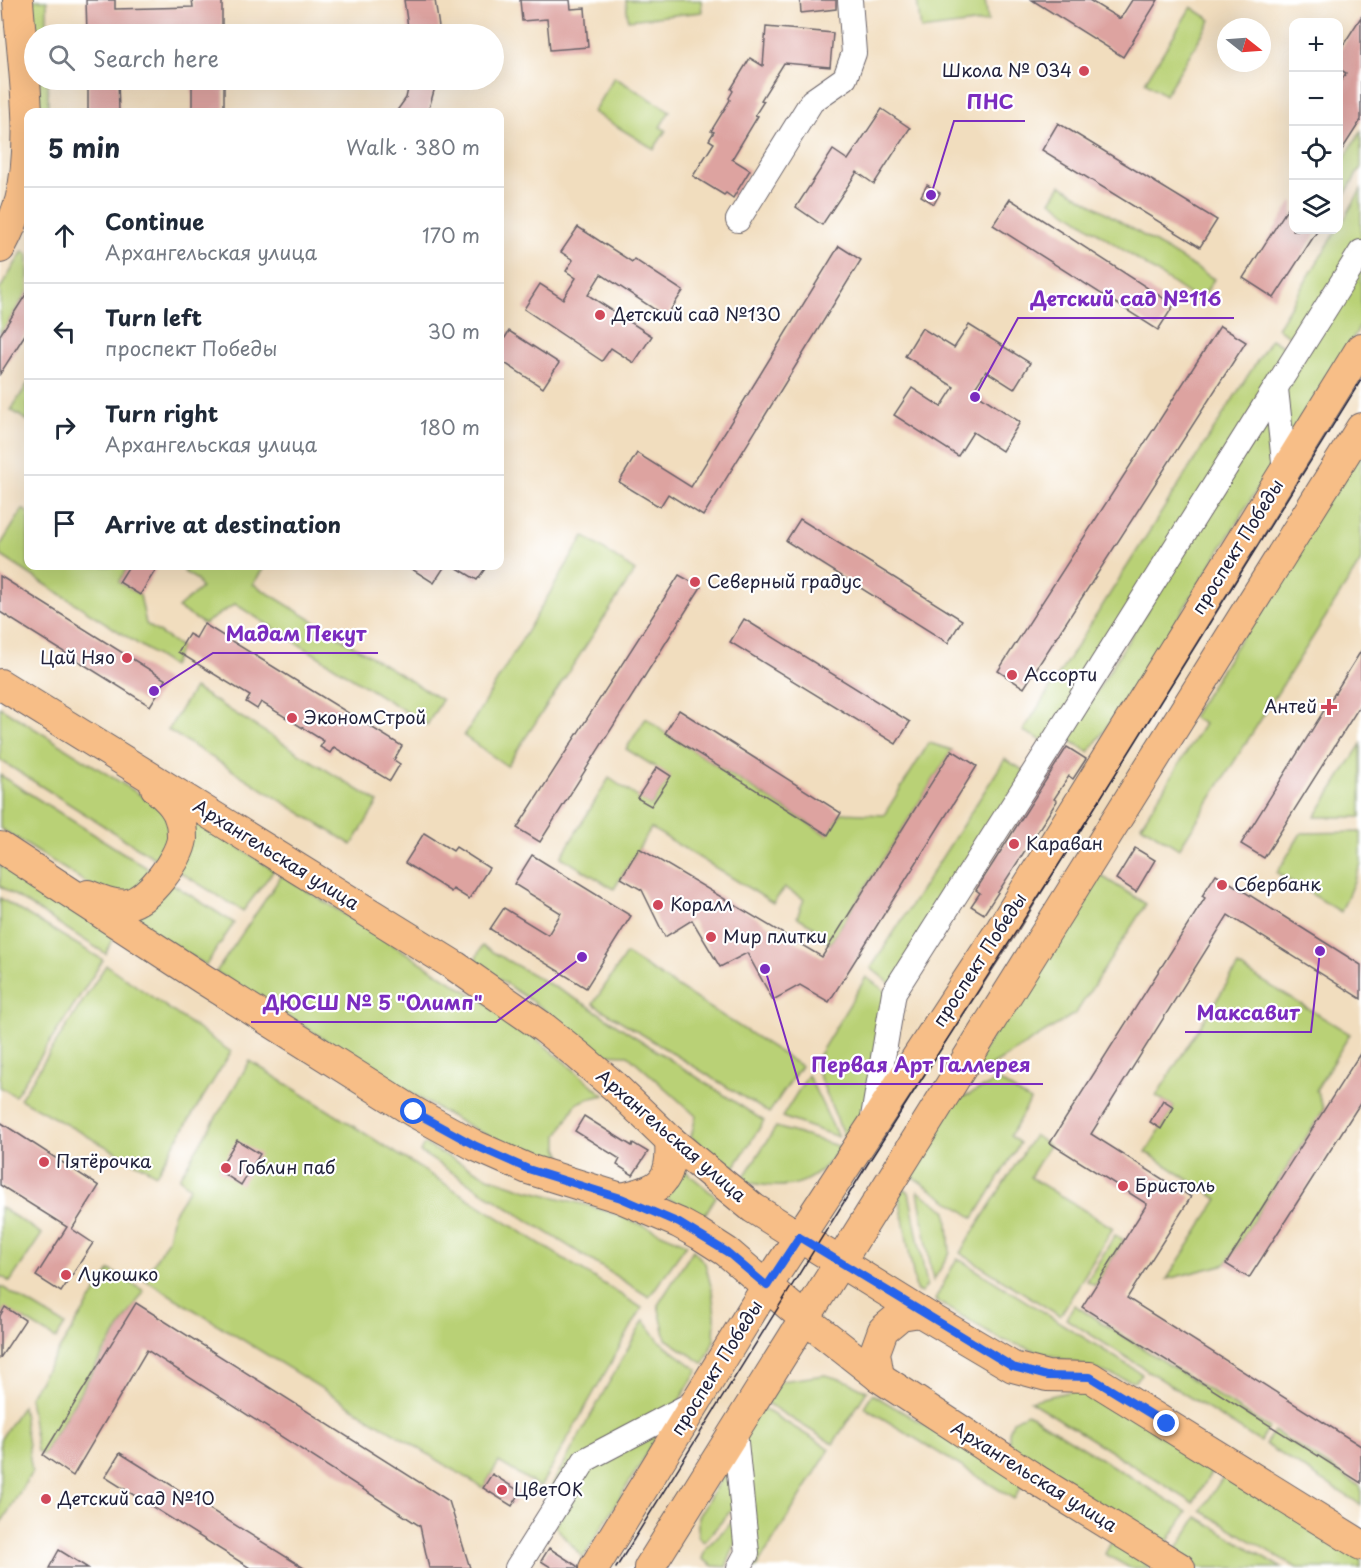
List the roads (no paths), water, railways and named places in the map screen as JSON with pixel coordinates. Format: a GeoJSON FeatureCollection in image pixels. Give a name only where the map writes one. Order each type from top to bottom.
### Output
{"type":"FeatureCollection","features":[{"type":"Feature","properties":{"kind":"main road"},"geometry":{"type":"LineString","coordinates":[[18,0],[24,84]]}},
{"type":"Feature","properties":{"kind":"main road"},"geometry":{"type":"LineString","coordinates":[[24,90],[26,108]]}},
{"type":"Feature","properties":{"kind":"main road"},"geometry":{"type":"LineString","coordinates":[[0,248],[20,202],[24,171]]}},
{"type":"Feature","properties":{"kind":"main road","name":"проспект Победы"},"geometry":{"type":"LineString","coordinates":[[594,1568],[767,1286],[1001,929],[1361,348]]}},
{"type":"Feature","properties":{"kind":"main road"},"geometry":{"type":"LineString","coordinates":[[649,1568],[1361,429]]}},
{"type":"Feature","properties":{"kind":"main road","name":"Архангельская улица"},"geometry":{"type":"LineString","coordinates":[[0,684],[455,966],[503,999],[579,1056],[670,1140],[736,1196],[799,1237],[1013,1367],[1047,1376],[1090,1377],[1361,1545]]}},
{"type":"Feature","properties":{"kind":"main road"},"geometry":{"type":"LineString","coordinates":[[55,881],[110,903],[128,904],[142,898],[152,890],[177,854],[182,838],[181,821],[175,806],[138,769]]}},
{"type":"Feature","properties":{"kind":"main road","name":"Архангельская улица"},"geometry":{"type":"LineString","coordinates":[[0,847],[203,980],[414,1112],[476,1146],[528,1169],[621,1198],[699,1234],[727,1252],[805,1319],[879,1377],[1040,1482],[1180,1568]]}},
{"type":"Feature","properties":{"kind":"main road"},"geometry":{"type":"LineString","coordinates":[[621,1198],[647,1193],[658,1186],[670,1166],[670,1140]]}},
{"type":"Feature","properties":{"kind":"main road"},"geometry":{"type":"LineString","coordinates":[[879,1377],[875,1352],[883,1330],[901,1315],[920,1312]]}},
{"type":"Feature","properties":{"kind":"street"},"geometry":{"type":"LineString","coordinates":[[738,220],[812,101],[845,78],[854,53],[850,0]]}},
{"type":"Feature","properties":{"kind":"street"},"geometry":{"type":"LineString","coordinates":[[872,1125],[894,992],[1361,252]]}},
{"type":"Feature","properties":{"kind":"street"},"geometry":{"type":"LineString","coordinates":[[1276,389],[1285,471]]}},
{"type":"Feature","properties":{"kind":"street"},"geometry":{"type":"LineString","coordinates":[[517,1568],[585,1460],[697,1401]]}},
{"type":"Feature","properties":{"kind":"street"},"geometry":{"type":"LineString","coordinates":[[735,1432],[747,1553],[740,1568]]}},
{"type":"Feature","properties":{"kind":"tram line"},"geometry":{"type":"LineString","coordinates":[[616,1568],[1361,380]]}},
{"type":"Feature","properties":{"kind":"place","name":"Школа № 034"},"geometry":{"type":"Point","coordinates":[1084,71]}},
{"type":"Feature","properties":{"kind":"place","name":"ПНС"},"geometry":{"type":"Point","coordinates":[931,195]}},
{"type":"Feature","properties":{"kind":"place","name":"Детский сад №130"},"geometry":{"type":"Point","coordinates":[600,315]}},
{"type":"Feature","properties":{"kind":"place","name":"Детский сад №116"},"geometry":{"type":"Point","coordinates":[975,397]}},
{"type":"Feature","properties":{"kind":"place","name":"Северный градус"},"geometry":{"type":"Point","coordinates":[695,582]}},
{"type":"Feature","properties":{"kind":"place","name":"Цай Няо"},"geometry":{"type":"Point","coordinates":[127,658]}},
{"type":"Feature","properties":{"kind":"place","name":"Ассорти"},"geometry":{"type":"Point","coordinates":[1012,675]}},
{"type":"Feature","properties":{"kind":"place","name":"Мадам Пекут"},"geometry":{"type":"Point","coordinates":[154,691]}},
{"type":"Feature","properties":{"kind":"place","name":"Антей"},"geometry":{"type":"Point","coordinates":[1329,707]}},
{"type":"Feature","properties":{"kind":"place","name":"ЭкономСтрой"},"geometry":{"type":"Point","coordinates":[292,718]}},
{"type":"Feature","properties":{"kind":"place","name":"Караван"},"geometry":{"type":"Point","coordinates":[1014,844]}},
{"type":"Feature","properties":{"kind":"place","name":"Сбербанк"},"geometry":{"type":"Point","coordinates":[1222,885]}},
{"type":"Feature","properties":{"kind":"place","name":"Коралл"},"geometry":{"type":"Point","coordinates":[658,905]}},
{"type":"Feature","properties":{"kind":"place","name":"Мир плитки"},"geometry":{"type":"Point","coordinates":[711,937]}},
{"type":"Feature","properties":{"kind":"place","name":"Максавит"},"geometry":{"type":"Point","coordinates":[1320,951]}},
{"type":"Feature","properties":{"kind":"place","name":"ДЮСШ № 5 \"Олимп\""},"geometry":{"type":"Point","coordinates":[582,957]}},
{"type":"Feature","properties":{"kind":"place","name":"Первая Арт Галлерея"},"geometry":{"type":"Point","coordinates":[765,969]}},
{"type":"Feature","properties":{"kind":"place","name":"Пятёрочка"},"geometry":{"type":"Point","coordinates":[44,1162]}},
{"type":"Feature","properties":{"kind":"place","name":"Гоблин паб"},"geometry":{"type":"Point","coordinates":[226,1168]}},
{"type":"Feature","properties":{"kind":"place","name":"Бристоль"},"geometry":{"type":"Point","coordinates":[1123,1186]}},
{"type":"Feature","properties":{"kind":"place","name":"Лукошко"},"geometry":{"type":"Point","coordinates":[66,1275]}},
{"type":"Feature","properties":{"kind":"place","name":"ЦветОК"},"geometry":{"type":"Point","coordinates":[502,1490]}},
{"type":"Feature","properties":{"kind":"place","name":"Детский сад №10"},"geometry":{"type":"Point","coordinates":[46,1499]}}]}
